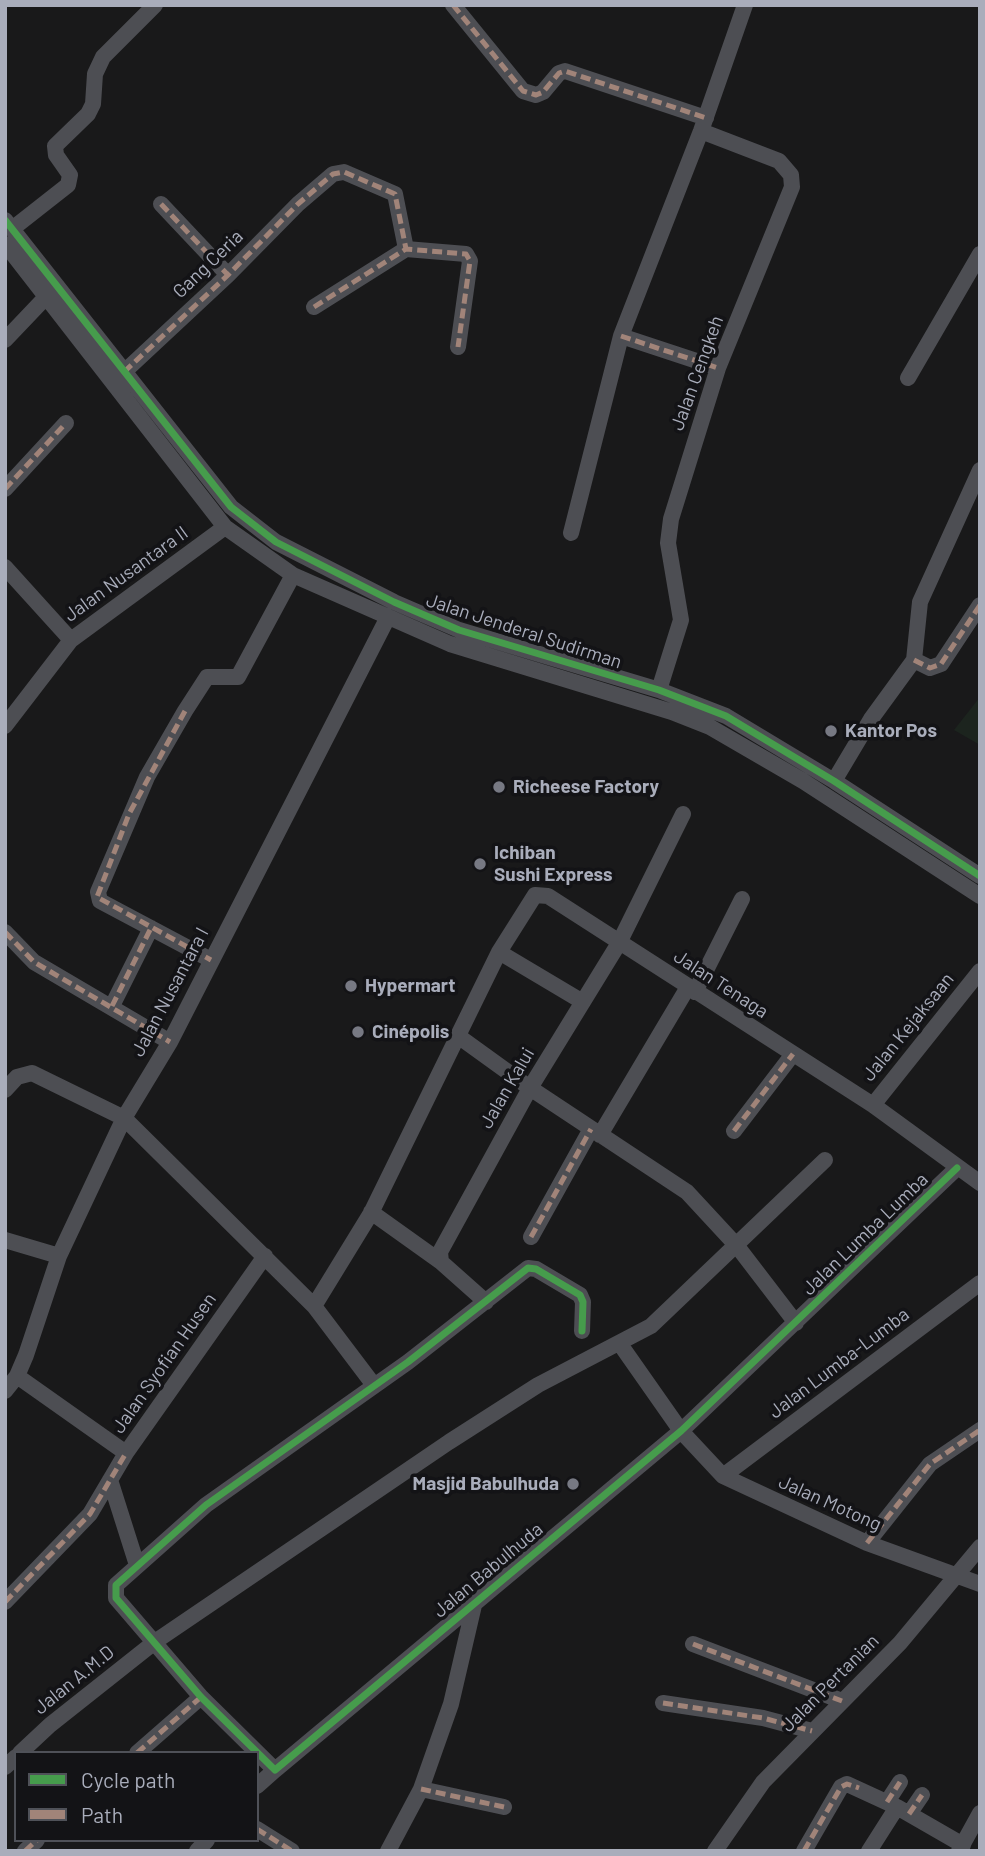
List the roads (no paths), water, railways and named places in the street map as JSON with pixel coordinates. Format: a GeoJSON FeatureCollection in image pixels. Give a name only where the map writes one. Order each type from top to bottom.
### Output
{"type":"FeatureCollection","features":[{"type":"Feature","properties":{"kind":"street"},"geometry":{"type":"LineString","coordinates":[[8,231],[68,185],[70,175],[56,155],[55,146],[88,114],[93,104],[94,74],[103,57],[155,5]]}},
{"type":"Feature","properties":{"kind":"street"},"geometry":{"type":"LineString","coordinates":[[453,5],[523,91],[536,94],[543,92],[559,73],[565,71],[703,125]]}},
{"type":"Feature","properties":{"kind":"street"},"geometry":{"type":"LineString","coordinates":[[571,533],[621,336],[703,125],[745,5]]}},
{"type":"Feature","properties":{"kind":"street","name":"Jalan Cengkeh"},"geometry":{"type":"LineString","coordinates":[[659,690],[681,620],[668,543],[671,519],[718,368],[793,181],[787,167],[779,161],[703,125]]}},
{"type":"Feature","properties":{"kind":"street","name":"Gang Ceria"},"geometry":{"type":"LineString","coordinates":[[126,383],[318,184],[333,174],[344,172],[395,194],[406,249]]}},
{"type":"Feature","properties":{"kind":"street"},"geometry":{"type":"LineString","coordinates":[[161,204],[228,275]]}},
{"type":"Feature","properties":{"kind":"street","name":"Jalan Jenderal Sudirman"},"geometry":{"type":"LineString","coordinates":[[8,231],[45,298],[126,383],[225,527],[293,575],[387,619],[482,655],[672,712],[768,751],[834,780],[980,876]]}},
{"type":"Feature","properties":{"kind":"street","name":"Jalan Jenderal Sudirman"},"geometry":{"type":"LineString","coordinates":[[8,231],[126,383],[231,507],[276,542],[394,603],[459,630],[659,690],[726,716],[768,751],[980,896]]}},
{"type":"Feature","properties":{"kind":"street"},"geometry":{"type":"LineString","coordinates":[[314,307],[406,249],[470,256],[458,347]]}},
{"type":"Feature","properties":{"kind":"street"},"geometry":{"type":"LineString","coordinates":[[908,378],[980,254]]}},
{"type":"Feature","properties":{"kind":"street"},"geometry":{"type":"LineString","coordinates":[[5,340],[45,298]]}},
{"type":"Feature","properties":{"kind":"street"},"geometry":{"type":"LineString","coordinates":[[621,336],[718,368]]}},
{"type":"Feature","properties":{"kind":"street"},"geometry":{"type":"LineString","coordinates":[[5,489],[66,424]]}},
{"type":"Feature","properties":{"kind":"street"},"geometry":{"type":"LineString","coordinates":[[834,780],[872,719],[914,660],[920,602],[980,470]]}},
{"type":"Feature","properties":{"kind":"street","name":"Jalan Nusantara II"},"geometry":{"type":"LineString","coordinates":[[5,726],[71,640],[225,527]]}},
{"type":"Feature","properties":{"kind":"street"},"geometry":{"type":"LineString","coordinates":[[5,567],[71,640]]}},
{"type":"Feature","properties":{"kind":"street"},"geometry":{"type":"LineString","coordinates":[[211,960],[100,901],[98,892],[147,777],[185,711],[207,677],[238,677],[293,575]]}},
{"type":"Feature","properties":{"kind":"street"},"geometry":{"type":"LineString","coordinates":[[914,660],[930,668],[941,664],[980,605]]}},
{"type":"Feature","properties":{"kind":"street","name":"Jalan Nusantara I"},"geometry":{"type":"LineString","coordinates":[[5,1391],[17,1376],[59,1256],[124,1118],[170,1042],[387,619]]}},
{"type":"Feature","properties":{"kind":"street","name":"Jalan Kalui"},"geometry":{"type":"LineString","coordinates":[[440,1260],[530,1088],[619,943],[683,814]]}},
{"type":"Feature","properties":{"kind":"street","name":"Jalan Tenaga"},"geometry":{"type":"LineString","coordinates":[[499,952],[532,897],[538,894],[548,896],[873,1105]]}},
{"type":"Feature","properties":{"kind":"street"},"geometry":{"type":"LineString","coordinates":[[531,1237],[596,1132],[691,990],[741,899]]}},
{"type":"Feature","properties":{"kind":"street"},"geometry":{"type":"LineString","coordinates":[[112,1006],[151,928]]}},
{"type":"Feature","properties":{"kind":"street"},"geometry":{"type":"LineString","coordinates":[[5,932],[34,962],[170,1042]]}},
{"type":"Feature","properties":{"kind":"street"},"geometry":{"type":"LineString","coordinates":[[314,1306],[371,1212],[499,952],[583,1002]]}},
{"type":"Feature","properties":{"kind":"street","name":"Jalan Kejaksaan"},"geometry":{"type":"LineString","coordinates":[[980,971],[873,1105],[980,1183]]}},
{"type":"Feature","properties":{"kind":"street"},"geometry":{"type":"LineString","coordinates":[[458,1036],[530,1088],[687,1192],[737,1246],[796,1323]]}},
{"type":"Feature","properties":{"kind":"street"},"geometry":{"type":"LineString","coordinates":[[734,1131],[793,1054]]}},
{"type":"Feature","properties":{"kind":"street"},"geometry":{"type":"LineString","coordinates":[[5,1090],[18,1077],[32,1073],[124,1118],[314,1306],[373,1384]]}},
{"type":"Feature","properties":{"kind":"street","name":"Jalan A.M.D"},"geometry":{"type":"LineString","coordinates":[[22,1751],[50,1725],[156,1641],[481,1421],[538,1385],[650,1326],[825,1160]]}},
{"type":"Feature","properties":{"kind":"street","name":"Jalan Lumba Lumba"},"geometry":{"type":"LineString","coordinates":[[796,1323],[957,1168]]}},
{"type":"Feature","properties":{"kind":"street"},"geometry":{"type":"LineString","coordinates":[[371,1212],[440,1260],[486,1302]]}},
{"type":"Feature","properties":{"kind":"street"},"geometry":{"type":"LineString","coordinates":[[5,1240],[59,1256]]}},
{"type":"Feature","properties":{"kind":"street","name":"Jalan Syofian Husen"},"geometry":{"type":"LineString","coordinates":[[17,1376],[126,1453],[265,1256]]}},
{"type":"Feature","properties":{"kind":"street"},"geometry":{"type":"LineString","coordinates":[[256,1751],[201,1697],[115,1594],[116,1585],[206,1505],[486,1302],[524,1270],[536,1269],[580,1295],[583,1302],[582,1331]]}},
{"type":"Feature","properties":{"kind":"street","name":"Jalan Lumba-Lumba"},"geometry":{"type":"LineString","coordinates":[[723,1475],[980,1283]]}},
{"type":"Feature","properties":{"kind":"street","name":"Jalan Babulhuda"},"geometry":{"type":"LineString","coordinates":[[275,1770],[681,1432],[796,1323]]}},
{"type":"Feature","properties":{"kind":"street","name":"Jalan Motong"},"geometry":{"type":"LineString","coordinates":[[620,1344],[681,1432],[723,1475],[769,1500],[867,1543],[980,1584]]}},
{"type":"Feature","properties":{"kind":"street"},"geometry":{"type":"LineString","coordinates":[[867,1543],[929,1464],[980,1430]]}},
{"type":"Feature","properties":{"kind":"street"},"geometry":{"type":"LineString","coordinates":[[5,1602],[90,1514],[126,1453]]}},
{"type":"Feature","properties":{"kind":"street"},"geometry":{"type":"LineString","coordinates":[[110,1480],[137,1565]]}},
{"type":"Feature","properties":{"kind":"street","name":"Jalan Pertanian"},"geometry":{"type":"LineString","coordinates":[[715,1851],[763,1782],[900,1643],[980,1547]]}},
{"type":"Feature","properties":{"kind":"street"},"geometry":{"type":"LineString","coordinates":[[388,1851],[421,1789],[451,1704],[475,1601]]}},
{"type":"Feature","properties":{"kind":"street"},"geometry":{"type":"LineString","coordinates":[[693,1644],[842,1701]]}},
{"type":"Feature","properties":{"kind":"street"},"geometry":{"type":"LineString","coordinates":[[139,1751],[201,1697]]}},
{"type":"Feature","properties":{"kind":"street"},"geometry":{"type":"LineString","coordinates":[[663,1703],[763,1718],[812,1731]]}},
{"type":"Feature","properties":{"kind":"street"},"geometry":{"type":"LineString","coordinates":[[259,1754],[275,1770],[259,1784]]}},
{"type":"Feature","properties":{"kind":"street"},"geometry":{"type":"LineString","coordinates":[[898,1808],[900,1782]]}},
{"type":"Feature","properties":{"kind":"street"},"geometry":{"type":"LineString","coordinates":[[804,1851],[843,1785],[850,1784],[898,1808],[961,1848],[980,1813]]}},
{"type":"Feature","properties":{"kind":"street"},"geometry":{"type":"LineString","coordinates":[[421,1789],[504,1807]]}},
{"type":"Feature","properties":{"kind":"street"},"geometry":{"type":"LineString","coordinates":[[869,1851],[898,1808],[922,1795]]}},
{"type":"Feature","properties":{"kind":"street"},"geometry":{"type":"LineString","coordinates":[[259,1830],[292,1851]]}},
{"type":"Feature","properties":{"kind":"place","name":"Kantor Pos"},"geometry":{"type":"Point","coordinates":[831,731]}},
{"type":"Feature","properties":{"kind":"place","name":"Richeese Factory"},"geometry":{"type":"Point","coordinates":[499,787]}},
{"type":"Feature","properties":{"kind":"place","name":"Ichiban Sushi Express"},"geometry":{"type":"Point","coordinates":[480,864]}},
{"type":"Feature","properties":{"kind":"place","name":"Hypermart"},"geometry":{"type":"Point","coordinates":[351,986]}},
{"type":"Feature","properties":{"kind":"place","name":"Cinépolis"},"geometry":{"type":"Point","coordinates":[358,1032]}},
{"type":"Feature","properties":{"kind":"place","name":"Masjid Babulhuda"},"geometry":{"type":"Point","coordinates":[573,1484]}}]}
